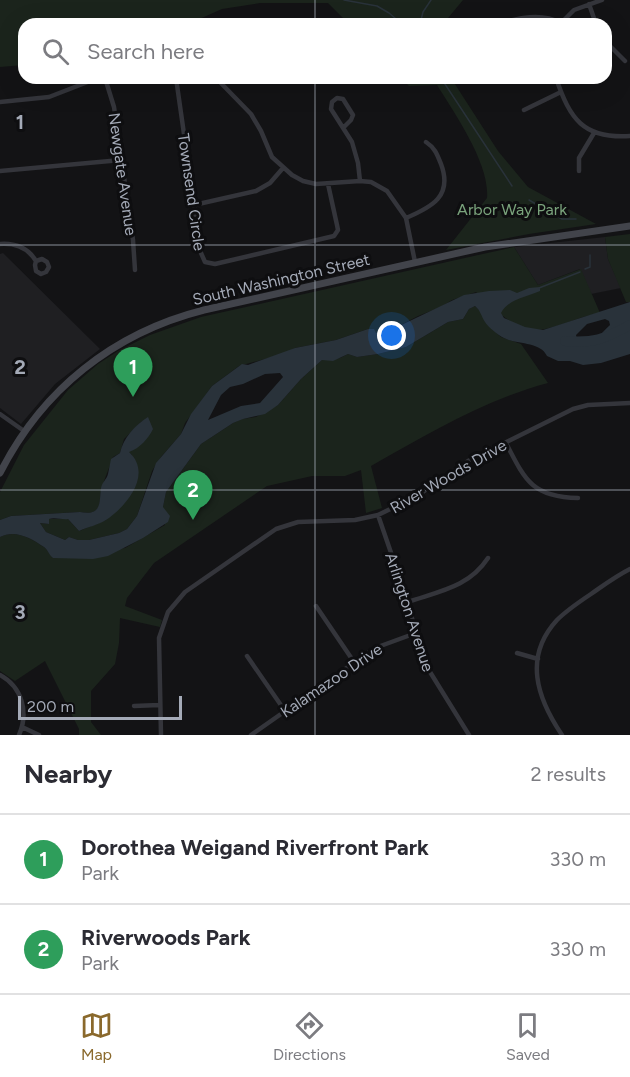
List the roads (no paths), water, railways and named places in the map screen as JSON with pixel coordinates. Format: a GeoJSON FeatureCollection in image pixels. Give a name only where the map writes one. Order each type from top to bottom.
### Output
{"type":"FeatureCollection","features":[{"type":"Feature","properties":{"kind":"main road","name":"South Washington Street"},"geometry":{"type":"LineString","coordinates":[[0,473],[24,431],[47,403],[84,368],[120,343],[153,327],[204,310],[415,262],[509,243],[630,226]]}},
{"type":"Feature","properties":{"kind":"street"},"geometry":{"type":"LineString","coordinates":[[566,18],[571,12],[602,0]]}},
{"type":"Feature","properties":{"kind":"street"},"geometry":{"type":"LineString","coordinates":[[588,4],[594,18]]}},
{"type":"Feature","properties":{"kind":"street"},"geometry":{"type":"LineString","coordinates":[[527,18],[537,16],[551,18]]}},
{"type":"Feature","properties":{"kind":"street"},"geometry":{"type":"LineString","coordinates":[[612,48],[625,61]]}},
{"type":"Feature","properties":{"kind":"street"},"geometry":{"type":"LineString","coordinates":[[0,102],[49,97],[83,84]]}},
{"type":"Feature","properties":{"kind":"street","name":"Newgate Avenue"},"geometry":{"type":"LineString","coordinates":[[107,84],[114,107],[135,270]]}},
{"type":"Feature","properties":{"kind":"street","name":"Townsend Circle"},"geometry":{"type":"LineString","coordinates":[[177,84],[202,257],[207,263],[215,264],[334,236],[338,230],[328,184]]}},
{"type":"Feature","properties":{"kind":"street"},"geometry":{"type":"LineString","coordinates":[[222,84],[250,114],[261,131],[272,157],[283,168],[303,181],[328,184],[371,182],[387,191],[406,218],[415,262]]}},
{"type":"Feature","properties":{"kind":"street"},"geometry":{"type":"LineString","coordinates":[[558,84],[575,119],[594,133],[630,136]]}},
{"type":"Feature","properties":{"kind":"street"},"geometry":{"type":"LineString","coordinates":[[524,110],[561,92]]}},
{"type":"Feature","properties":{"kind":"street"},"geometry":{"type":"LineString","coordinates":[[344,127],[352,117],[352,111],[343,99],[337,98],[332,102],[331,109],[344,127],[355,150],[360,181]]}},
{"type":"Feature","properties":{"kind":"street"},"geometry":{"type":"LineString","coordinates":[[579,171],[579,158],[594,133]]}},
{"type":"Feature","properties":{"kind":"street"},"geometry":{"type":"LineString","coordinates":[[406,218],[435,202],[444,190],[445,179],[442,168],[434,147],[426,142]]}},
{"type":"Feature","properties":{"kind":"street"},"geometry":{"type":"LineString","coordinates":[[0,171],[121,160]]}},
{"type":"Feature","properties":{"kind":"street"},"geometry":{"type":"LineString","coordinates":[[194,205],[256,190],[272,181],[283,168]]}},
{"type":"Feature","properties":{"kind":"street"},"geometry":{"type":"LineString","coordinates":[[0,244],[11,244],[24,249],[31,253],[36,261]]}},
{"type":"Feature","properties":{"kind":"street","name":"River Woods Drive"},"geometry":{"type":"LineString","coordinates":[[161,735],[158,646],[168,612],[185,591],[268,533],[283,526],[298,522],[355,520],[378,515],[409,501],[461,465],[556,417],[581,406],[630,404]]}},
{"type":"Feature","properties":{"kind":"street"},"geometry":{"type":"LineString","coordinates":[[0,414],[24,431]]}},
{"type":"Feature","properties":{"kind":"street"},"geometry":{"type":"LineString","coordinates":[[506,443],[522,474],[532,486],[550,495],[578,498]]}},
{"type":"Feature","properties":{"kind":"street","name":"Arlington Avenue"},"geometry":{"type":"LineString","coordinates":[[378,515],[408,602],[420,652],[427,669],[468,735]]}},
{"type":"Feature","properties":{"kind":"street"},"geometry":{"type":"LineString","coordinates":[[408,602],[464,582],[480,570],[488,558]]}},
{"type":"Feature","properties":{"kind":"street"},"geometry":{"type":"LineString","coordinates":[[562,735],[542,700],[537,679],[538,657],[549,630],[563,615],[630,569]]}},
{"type":"Feature","properties":{"kind":"street"},"geometry":{"type":"LineString","coordinates":[[316,606],[354,662]]}},
{"type":"Feature","properties":{"kind":"street","name":"Kalamazoo Drive"},"geometry":{"type":"LineString","coordinates":[[250,735],[383,644],[416,633]]}},
{"type":"Feature","properties":{"kind":"street"},"geometry":{"type":"LineString","coordinates":[[518,653],[538,657]]}},
{"type":"Feature","properties":{"kind":"street"},"geometry":{"type":"LineString","coordinates":[[247,656],[285,711]]}},
{"type":"Feature","properties":{"kind":"street"},"geometry":{"type":"LineString","coordinates":[[0,675],[12,683],[21,698],[24,710],[19,735]]}},
{"type":"Feature","properties":{"kind":"street"},"geometry":{"type":"LineString","coordinates":[[134,706],[159,705]]}},
{"type":"Feature","properties":{"kind":"street"},"geometry":{"type":"LineString","coordinates":[[22,727],[39,735]]}},
{"type":"Feature","properties":{"kind":"waterway"},"geometry":{"type":"LineString","coordinates":[[344,0],[377,6],[395,18]]}},
{"type":"Feature","properties":{"kind":"waterway"},"geometry":{"type":"LineString","coordinates":[[422,18],[431,0]]}},
{"type":"Feature","properties":{"kind":"waterway"},"geometry":{"type":"LineString","coordinates":[[445,84],[512,186]]}},
{"type":"Feature","properties":{"kind":"waterway"},"geometry":{"type":"LineString","coordinates":[[529,200],[562,219],[576,219]]}},
{"type":"Feature","properties":{"kind":"waterway"},"geometry":{"type":"LineString","coordinates":[[585,269],[590,267],[590,255]]}},
{"type":"Feature","properties":{"kind":"waterway"},"geometry":{"type":"LineString","coordinates":[[539,288],[580,272]]}},
{"type":"Feature","properties":{"kind":"waterway"},"geometry":{"type":"LineString","coordinates":[[565,341],[599,339],[630,325]]}},
{"type":"Feature","properties":{"kind":"place","name":"Dorothea Weigand Riverfront Park"},"geometry":{"type":"Point","coordinates":[133,397]}},
{"type":"Feature","properties":{"kind":"place","name":"Riverwoods Park"},"geometry":{"type":"Point","coordinates":[193,520]}},
{"type":"Feature","properties":{"kind":"park label","name":"Arbor Way Park"},"geometry":{"type":"Point","coordinates":[512,209]}}]}
